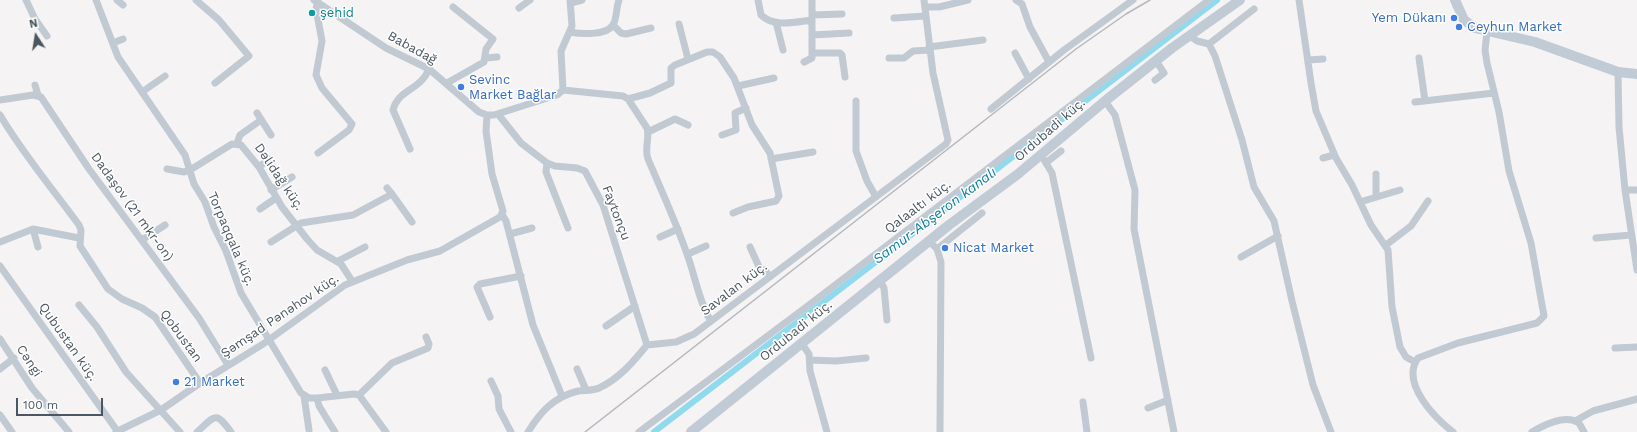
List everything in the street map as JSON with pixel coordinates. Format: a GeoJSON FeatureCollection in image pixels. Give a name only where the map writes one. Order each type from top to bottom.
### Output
{"type":"FeatureCollection","features":[{"type":"Feature","properties":{"kind":"street"},"geometry":{"type":"LineString","coordinates":[[26,0],[35,19],[47,36]]}},
{"type":"Feature","properties":{"kind":"street","name":"Torpaqqala küç."},"geometry":{"type":"LineString","coordinates":[[96,0],[118,57],[185,155],[194,184],[204,202],[226,251],[241,293],[304,396]]}},
{"type":"Feature","properties":{"kind":"street"},"geometry":{"type":"LineString","coordinates":[[117,0],[123,5]]}},
{"type":"Feature","properties":{"kind":"street"},"geometry":{"type":"LineString","coordinates":[[196,0],[219,20],[249,56],[215,83]]}},
{"type":"Feature","properties":{"kind":"street"},"geometry":{"type":"LineString","coordinates":[[518,8],[530,0]]}},
{"type":"Feature","properties":{"kind":"street"},"geometry":{"type":"LineString","coordinates":[[563,90],[561,51],[570,32],[573,21],[570,2],[582,0]]}},
{"type":"Feature","properties":{"kind":"street"},"geometry":{"type":"LineString","coordinates":[[570,32],[579,34],[595,33],[606,30],[613,25],[619,0]]}},
{"type":"Feature","properties":{"kind":"street"},"geometry":{"type":"LineString","coordinates":[[758,0],[761,15],[776,22],[790,23],[812,17],[842,14]]}},
{"type":"Feature","properties":{"kind":"street"},"geometry":{"type":"LineString","coordinates":[[804,62],[812,58],[812,0]]}},
{"type":"Feature","properties":{"kind":"street"},"geometry":{"type":"LineString","coordinates":[[929,49],[924,4],[939,7],[968,0]]}},
{"type":"Feature","properties":{"kind":"street"},"geometry":{"type":"LineString","coordinates":[[1016,0],[1022,4],[1030,27],[1049,62]]}},
{"type":"Feature","properties":{"kind":"street"},"geometry":{"type":"LineString","coordinates":[[991,109],[1049,62],[1133,0]]}},
{"type":"Feature","properties":{"kind":"street","name":"Qalaaltı küç."},"geometry":{"type":"LineString","coordinates":[[639,432],[805,308],[1209,0]]}},
{"type":"Feature","properties":{"kind":"street","name":"Ordubadi küç."},"geometry":{"type":"LineString","coordinates":[[691,432],[929,241],[1044,158],[1104,100],[1240,0]]}},
{"type":"Feature","properties":{"kind":"street"},"geometry":{"type":"LineString","coordinates":[[1299,0],[1310,83],[1316,111],[1334,155],[1371,225],[1386,245],[1392,306],[1400,346],[1406,357],[1415,362]]}},
{"type":"Feature","properties":{"kind":"street"},"geometry":{"type":"LineString","coordinates":[[1455,0],[1464,20],[1475,28],[1535,42],[1618,72],[1637,74]]}},
{"type":"Feature","properties":{"kind":"street"},"geometry":{"type":"LineString","coordinates":[[316,1],[322,41],[316,75],[322,88],[352,124],[349,130],[318,153]]}},
{"type":"Feature","properties":{"kind":"street","name":"Babadağ"},"geometry":{"type":"LineString","coordinates":[[316,1],[386,48],[428,69],[447,83],[479,112],[486,116]]}},
{"type":"Feature","properties":{"kind":"street"},"geometry":{"type":"LineString","coordinates":[[447,83],[484,62],[486,58],[486,49],[492,40],[492,38],[453,7]]}},
{"type":"Feature","properties":{"kind":"street"},"geometry":{"type":"LineString","coordinates":[[1209,44],[1254,9]]}},
{"type":"Feature","properties":{"kind":"street"},"geometry":{"type":"LineString","coordinates":[[894,18],[925,16]]}},
{"type":"Feature","properties":{"kind":"street"},"geometry":{"type":"LineString","coordinates":[[776,22],[783,50]]}},
{"type":"Feature","properties":{"kind":"street"},"geometry":{"type":"LineString","coordinates":[[679,24],[688,59]]}},
{"type":"Feature","properties":{"kind":"street"},"geometry":{"type":"LineString","coordinates":[[613,25],[621,34],[651,28]]}},
{"type":"Feature","properties":{"kind":"street"},"geometry":{"type":"LineString","coordinates":[[1453,432],[1436,417],[1420,396],[1414,380],[1415,362],[1423,355],[1458,343],[1537,323],[1544,316],[1531,243],[1509,171],[1499,112],[1487,63],[1485,50],[1487,32]]}},
{"type":"Feature","properties":{"kind":"street"},"geometry":{"type":"LineString","coordinates":[[812,35],[849,33]]}},
{"type":"Feature","properties":{"kind":"street"},"geometry":{"type":"LineString","coordinates":[[1190,36],[1194,40],[1209,44],[1215,56],[1234,112],[1254,186],[1274,221],[1313,385],[1331,432]]}},
{"type":"Feature","properties":{"kind":"street"},"geometry":{"type":"LineString","coordinates":[[113,44],[123,39]]}},
{"type":"Feature","properties":{"kind":"street"},"geometry":{"type":"LineString","coordinates":[[889,58],[904,58],[913,51],[983,40]]}},
{"type":"Feature","properties":{"kind":"street","name":"Savalan küç."},"geometry":{"type":"LineString","coordinates":[[648,345],[684,339],[711,321],[940,149],[948,140],[938,99],[929,49]]}},
{"type":"Feature","properties":{"kind":"street"},"geometry":{"type":"LineString","coordinates":[[628,99],[650,93],[671,84],[671,71],[673,66],[688,59],[707,52],[713,52],[720,57],[738,86],[752,125],[768,149],[778,199],[733,213]]}},
{"type":"Feature","properties":{"kind":"street"},"geometry":{"type":"LineString","coordinates":[[812,53],[840,53],[842,55],[845,77]]}},
{"type":"Feature","properties":{"kind":"street"},"geometry":{"type":"LineString","coordinates":[[1015,53],[1029,79]]}},
{"type":"Feature","properties":{"kind":"street"},"geometry":{"type":"LineString","coordinates":[[486,58],[497,57]]}},
{"type":"Feature","properties":{"kind":"street"},"geometry":{"type":"LineString","coordinates":[[1418,58],[1425,101]]}},
{"type":"Feature","properties":{"kind":"street"},"geometry":{"type":"LineString","coordinates":[[1308,60],[1323,59]]}},
{"type":"Feature","properties":{"kind":"street"},"geometry":{"type":"LineString","coordinates":[[1155,80],[1164,73],[1156,61]]}},
{"type":"Feature","properties":{"kind":"street"},"geometry":{"type":"LineString","coordinates":[[410,149],[393,110],[397,99],[421,83],[428,69]]}},
{"type":"Feature","properties":{"kind":"street"},"geometry":{"type":"LineString","coordinates":[[1618,72],[1619,127],[1625,190],[1637,270]]}},
{"type":"Feature","properties":{"kind":"street"},"geometry":{"type":"LineString","coordinates":[[142,92],[165,76]]}},
{"type":"Feature","properties":{"kind":"street"},"geometry":{"type":"LineString","coordinates":[[738,86],[774,78]]}},
{"type":"Feature","properties":{"kind":"street"},"geometry":{"type":"LineString","coordinates":[[0,100],[38,95],[35,85]]}},
{"type":"Feature","properties":{"kind":"street"},"geometry":{"type":"LineString","coordinates":[[562,396],[533,326],[510,234],[502,214],[502,208],[492,174],[487,141],[486,116],[498,114],[556,95],[563,90],[619,95],[628,99],[648,132],[646,154],[688,254],[706,312],[711,321]]}},
{"type":"Feature","properties":{"kind":"street"},"geometry":{"type":"LineString","coordinates":[[1415,102],[1494,93]]}},
{"type":"Feature","properties":{"kind":"street","name":"Dadaşov (21 mkr-on)"},"geometry":{"type":"LineString","coordinates":[[38,95],[44,101],[89,169],[206,328],[228,366]]}},
{"type":"Feature","properties":{"kind":"street"},"geometry":{"type":"LineString","coordinates":[[1104,100],[1116,115],[1135,190],[1134,229],[1168,400],[1172,432]]}},
{"type":"Feature","properties":{"kind":"street"},"geometry":{"type":"LineString","coordinates":[[856,101],[856,151],[867,181],[876,197]]}},
{"type":"Feature","properties":{"kind":"street"},"geometry":{"type":"LineString","coordinates":[[722,135],[736,130],[735,113],[746,108]]}},
{"type":"Feature","properties":{"kind":"street"},"geometry":{"type":"LineString","coordinates":[[257,113],[271,134]]}},
{"type":"Feature","properties":{"kind":"street","name":"Faytonçu"},"geometry":{"type":"LineString","coordinates":[[498,114],[521,143],[547,163],[577,168],[584,171],[603,205],[623,273],[648,345]]}},
{"type":"Feature","properties":{"kind":"street","name":"Qobustan"},"geometry":{"type":"LineString","coordinates":[[0,115],[20,147],[78,225],[81,230],[79,243],[82,250],[108,289],[122,299],[142,308],[155,317],[200,383]]}},
{"type":"Feature","properties":{"kind":"street"},"geometry":{"type":"LineString","coordinates":[[648,132],[675,119],[688,125]]}},
{"type":"Feature","properties":{"kind":"street"},"geometry":{"type":"LineString","coordinates":[[237,143],[240,135],[261,120]]}},
{"type":"Feature","properties":{"kind":"street","name":"Dəlidağ küç."},"geometry":{"type":"LineString","coordinates":[[190,170],[226,147],[237,143],[248,151],[259,167],[276,198],[317,250],[338,261],[352,281]]}},
{"type":"Feature","properties":{"kind":"street"},"geometry":{"type":"LineString","coordinates":[[1061,151],[1044,158],[1052,173],[1091,358]]}},
{"type":"Feature","properties":{"kind":"street"},"geometry":{"type":"LineString","coordinates":[[771,159],[813,152]]}},
{"type":"Feature","properties":{"kind":"street"},"geometry":{"type":"LineString","coordinates":[[1323,158],[1334,155]]}},
{"type":"Feature","properties":{"kind":"street"},"geometry":{"type":"LineString","coordinates":[[259,167],[269,159]]}},
{"type":"Feature","properties":{"kind":"street"},"geometry":{"type":"LineString","coordinates":[[547,163],[546,172],[568,228]]}},
{"type":"Feature","properties":{"kind":"street"},"geometry":{"type":"LineString","coordinates":[[167,169],[184,172],[190,170]]}},
{"type":"Feature","properties":{"kind":"street"},"geometry":{"type":"LineString","coordinates":[[1376,174],[1376,197]]}},
{"type":"Feature","properties":{"kind":"street"},"geometry":{"type":"LineString","coordinates":[[272,190],[292,177]]}},
{"type":"Feature","properties":{"kind":"street"},"geometry":{"type":"LineString","coordinates":[[387,188],[412,222]]}},
{"type":"Feature","properties":{"kind":"street"},"geometry":{"type":"LineString","coordinates":[[1360,202],[1400,190]]}},
{"type":"Feature","properties":{"kind":"street"},"geometry":{"type":"LineString","coordinates":[[1625,190],[1637,190]]}},
{"type":"Feature","properties":{"kind":"street"},"geometry":{"type":"LineString","coordinates":[[271,242],[297,224],[353,215],[392,194]]}},
{"type":"Feature","properties":{"kind":"street"},"geometry":{"type":"LineString","coordinates":[[260,209],[276,198]]}},
{"type":"Feature","properties":{"kind":"street"},"geometry":{"type":"LineString","coordinates":[[1386,245],[1411,226],[1428,202]]}},
{"type":"Feature","properties":{"kind":"street"},"geometry":{"type":"LineString","coordinates":[[937,248],[982,213]]}},
{"type":"Feature","properties":{"kind":"street","name":"Şəmşad Pənəhov küç."},"geometry":{"type":"LineString","coordinates":[[117,432],[161,410],[200,383],[269,340],[312,307],[352,281],[412,259],[440,251],[495,220],[502,214]]}},
{"type":"Feature","properties":{"kind":"street"},"geometry":{"type":"LineString","coordinates":[[142,240],[165,225]]}},
{"type":"Feature","properties":{"kind":"street"},"geometry":{"type":"LineString","coordinates":[[510,234],[532,228]]}},
{"type":"Feature","properties":{"kind":"street"},"geometry":{"type":"LineString","coordinates":[[33,229],[38,247]]}},
{"type":"Feature","properties":{"kind":"street"},"geometry":{"type":"LineString","coordinates":[[0,242],[33,229],[79,238]]}},
{"type":"Feature","properties":{"kind":"street"},"geometry":{"type":"LineString","coordinates":[[660,237],[678,229]]}},
{"type":"Feature","properties":{"kind":"street"},"geometry":{"type":"LineString","coordinates":[[1596,238],[1631,235]]}},
{"type":"Feature","properties":{"kind":"street"},"geometry":{"type":"LineString","coordinates":[[1241,257],[1278,236]]}},
{"type":"Feature","properties":{"kind":"street"},"geometry":{"type":"LineString","coordinates":[[929,241],[937,248],[941,262],[940,432]]}},
{"type":"Feature","properties":{"kind":"street"},"geometry":{"type":"LineString","coordinates":[[688,254],[706,246]]}},
{"type":"Feature","properties":{"kind":"street"},"geometry":{"type":"LineString","coordinates":[[338,261],[365,247]]}},
{"type":"Feature","properties":{"kind":"street"},"geometry":{"type":"LineString","coordinates":[[750,247],[760,269],[764,270],[770,277]]}},
{"type":"Feature","properties":{"kind":"street","name":"Qubustan küç."},"geometry":{"type":"LineString","coordinates":[[0,266],[117,432]]}},
{"type":"Feature","properties":{"kind":"street"},"geometry":{"type":"LineString","coordinates":[[490,318],[477,287],[480,284],[521,276]]}},
{"type":"Feature","properties":{"kind":"street"},"geometry":{"type":"LineString","coordinates":[[880,281],[884,288],[887,320]]}},
{"type":"Feature","properties":{"kind":"street"},"geometry":{"type":"LineString","coordinates":[[79,305],[94,322],[126,372],[180,432]]}},
{"type":"Feature","properties":{"kind":"street"},"geometry":{"type":"LineString","coordinates":[[606,326],[635,306]]}},
{"type":"Feature","properties":{"kind":"street"},"geometry":{"type":"LineString","coordinates":[[309,430],[304,396],[317,398],[338,395],[359,395],[392,363],[428,348],[429,344],[426,337]]}},
{"type":"Feature","properties":{"kind":"street","name":"Cəngi"},"geometry":{"type":"LineString","coordinates":[[0,339],[14,358],[32,388],[69,432]]}},
{"type":"Feature","properties":{"kind":"street"},"geometry":{"type":"LineString","coordinates":[[802,344],[810,360],[810,371],[827,432]]}},
{"type":"Feature","properties":{"kind":"street"},"geometry":{"type":"LineString","coordinates":[[528,432],[544,409],[562,396],[598,388],[627,368],[648,345]]}},
{"type":"Feature","properties":{"kind":"street"},"geometry":{"type":"LineString","coordinates":[[1615,348],[1637,347]]}},
{"type":"Feature","properties":{"kind":"street"},"geometry":{"type":"LineString","coordinates":[[0,369],[14,358]]}},
{"type":"Feature","properties":{"kind":"street"},"geometry":{"type":"LineString","coordinates":[[810,360],[836,361],[866,358]]}},
{"type":"Feature","properties":{"kind":"street"},"geometry":{"type":"LineString","coordinates":[[577,369],[586,390]]}},
{"type":"Feature","properties":{"kind":"street"},"geometry":{"type":"LineString","coordinates":[[325,370],[338,395]]}},
{"type":"Feature","properties":{"kind":"street"},"geometry":{"type":"LineString","coordinates":[[491,381],[498,396],[499,409],[511,432]]}},
{"type":"Feature","properties":{"kind":"street"},"geometry":{"type":"LineString","coordinates":[[359,395],[386,432]]}},
{"type":"Feature","properties":{"kind":"street"},"geometry":{"type":"LineString","coordinates":[[317,398],[319,406],[335,432]]}},
{"type":"Feature","properties":{"kind":"street"},"geometry":{"type":"LineString","coordinates":[[1148,408],[1168,400]]}},
{"type":"Feature","properties":{"kind":"street"},"geometry":{"type":"LineString","coordinates":[[1532,432],[1559,421],[1575,421],[1593,410],[1637,400]]}},
{"type":"Feature","properties":{"kind":"street"},"geometry":{"type":"LineString","coordinates":[[1083,402],[1087,432]]}},
{"type":"Feature","properties":{"kind":"street"},"geometry":{"type":"LineString","coordinates":[[0,415],[12,432]]}},
{"type":"Feature","properties":{"kind":"street"},"geometry":{"type":"LineString","coordinates":[[197,432],[212,418],[217,417],[222,419],[231,432]]}},
{"type":"Feature","properties":{"kind":"street"},"geometry":{"type":"LineString","coordinates":[[1575,421],[1579,423],[1584,432]]}},
{"type":"Feature","properties":{"kind":"waterway","name":"Samur-Abşeron kanalı"},"geometry":{"type":"LineString","coordinates":[[654,432],[1217,0]]}},
{"type":"Feature","properties":{"kind":"railway"},"geometry":{"type":"LineString","coordinates":[[585,432],[1076,49],[1126,14],[1150,0]]}},
{"type":"Feature","properties":{"kind":"place","name":"şehid"},"geometry":{"type":"Point","coordinates":[312,13]}},
{"type":"Feature","properties":{"kind":"place","name":"Yem Dükanı"},"geometry":{"type":"Point","coordinates":[1454,18]}},
{"type":"Feature","properties":{"kind":"place","name":"Ceyhun Market"},"geometry":{"type":"Point","coordinates":[1459,27]}},
{"type":"Feature","properties":{"kind":"place","name":"Sevinc Market Bağlar"},"geometry":{"type":"Point","coordinates":[461,87]}},
{"type":"Feature","properties":{"kind":"place","name":"Nicat Market"},"geometry":{"type":"Point","coordinates":[945,248]}},
{"type":"Feature","properties":{"kind":"place","name":"21 Market"},"geometry":{"type":"Point","coordinates":[176,382]}}]}
